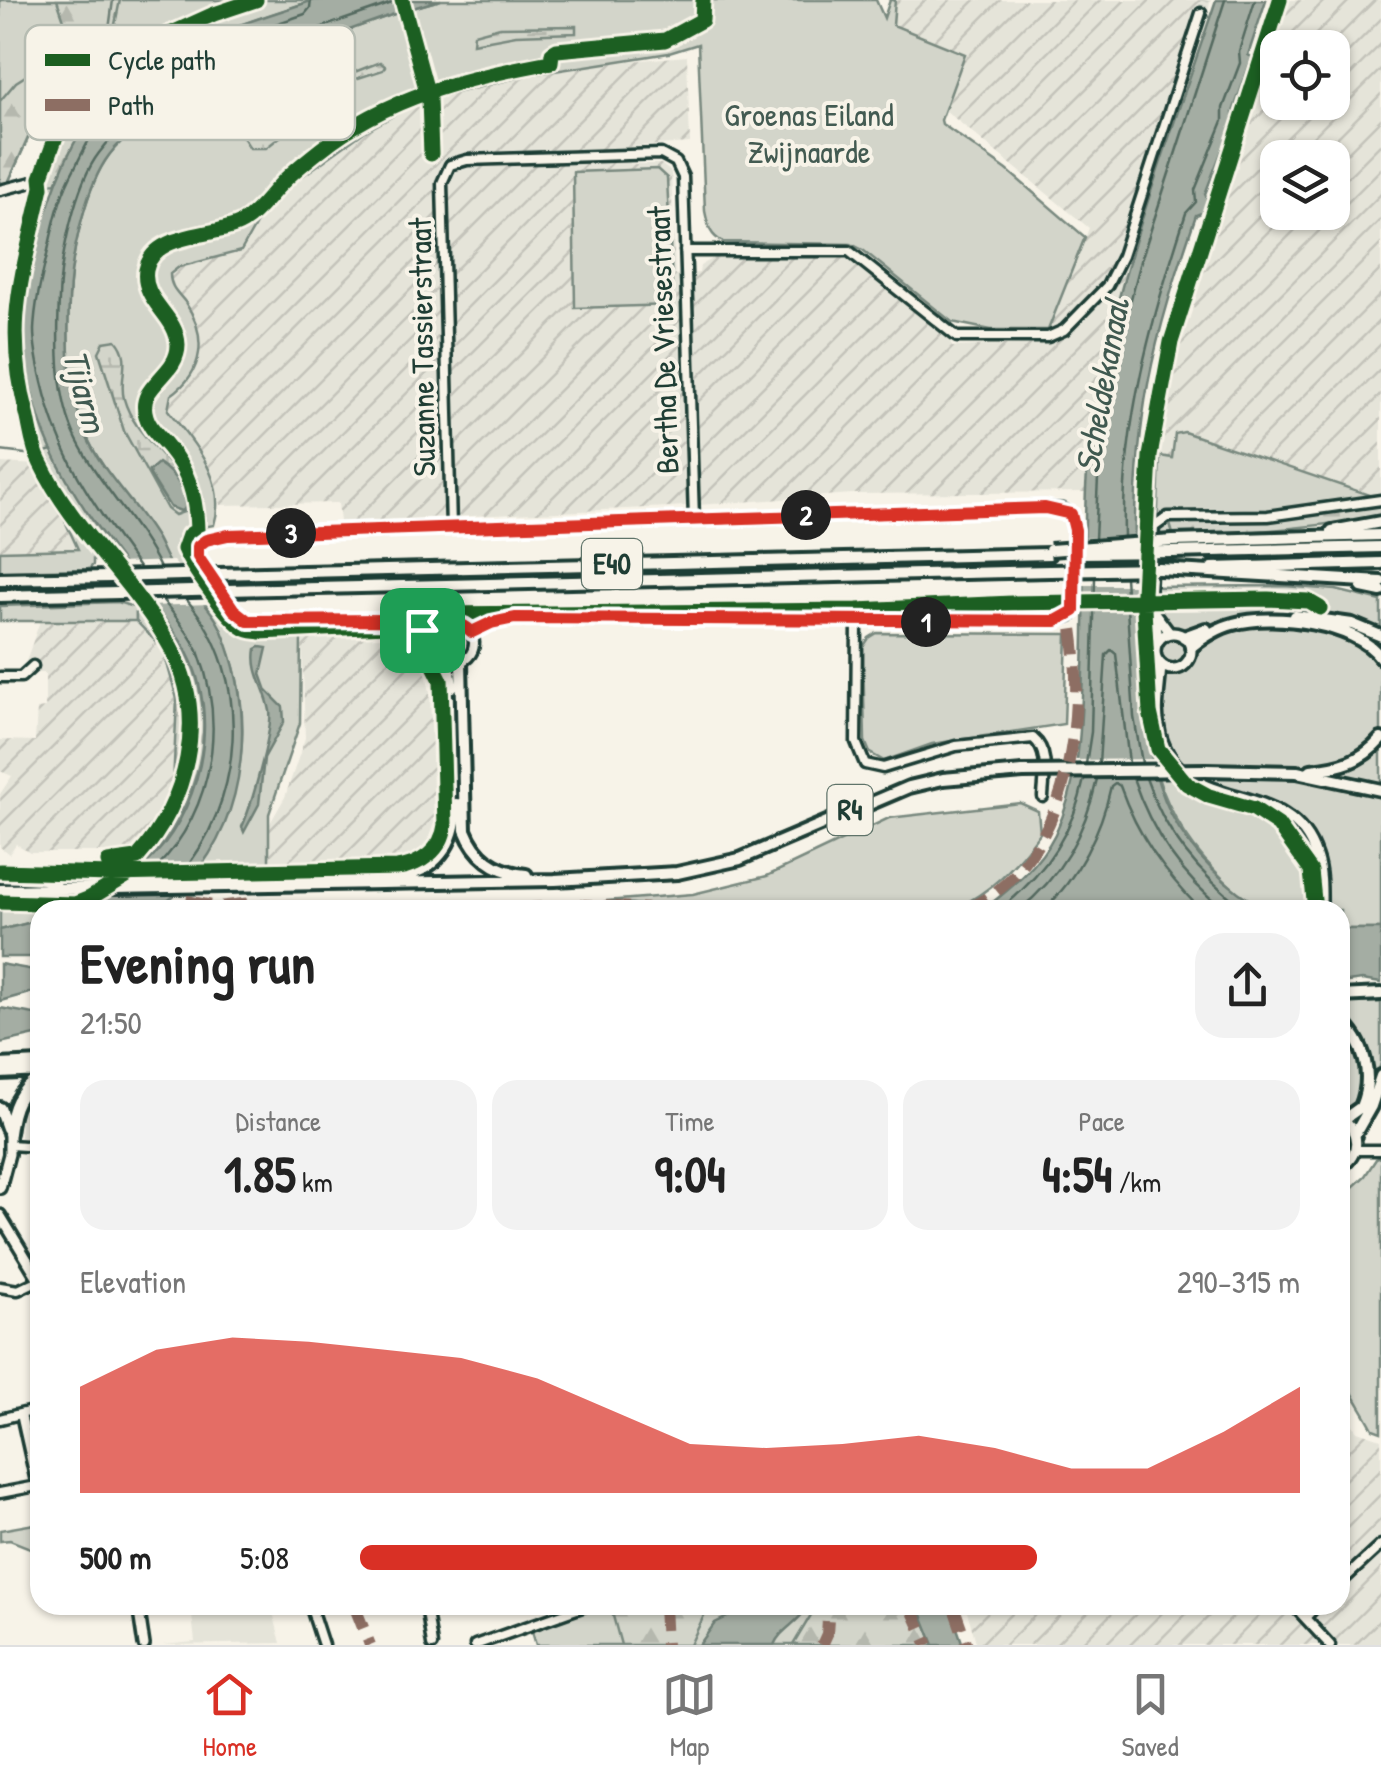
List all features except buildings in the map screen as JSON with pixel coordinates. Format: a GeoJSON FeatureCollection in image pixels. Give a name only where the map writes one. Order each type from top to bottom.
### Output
{"type":"FeatureCollection","features":[{"type":"Feature","properties":{"kind":"highway"},"geometry":{"type":"LineString","coordinates":[[1173,546],[1326,532],[1381,522]]}},
{"type":"Feature","properties":{"kind":"highway"},"geometry":{"type":"LineString","coordinates":[[1246,540],[1381,535]]}},
{"type":"Feature","properties":{"kind":"highway","name":"E40"},"geometry":{"type":"LineString","coordinates":[[0,579],[1006,555],[1173,546],[1381,547]]}},
{"type":"Feature","properties":{"kind":"highway","name":"E40"},"geometry":{"type":"LineString","coordinates":[[0,596],[1381,563]]}},
{"type":"Feature","properties":{"kind":"highway"},"geometry":{"type":"LineString","coordinates":[[1173,570],[1381,582]]}},
{"type":"Feature","properties":{"kind":"highway"},"geometry":{"type":"LineString","coordinates":[[1317,580],[1381,590]]}},
{"type":"Feature","properties":{"kind":"highway"},"geometry":{"type":"LineString","coordinates":[[1188,642],[1223,620],[1255,615],[1333,620],[1381,636]]}},
{"type":"Feature","properties":{"kind":"highway"},"geometry":{"type":"LineString","coordinates":[[1188,642],[1230,625],[1322,624],[1355,635],[1381,658]]}},
{"type":"Feature","properties":{"kind":"highway"},"geometry":{"type":"LineString","coordinates":[[455,663],[468,838],[494,867],[521,875],[546,874],[555,880]]}},
{"type":"Feature","properties":{"kind":"highway"},"geometry":{"type":"LineString","coordinates":[[382,883],[431,865],[446,850],[454,834],[455,663]]}},
{"type":"Feature","properties":{"kind":"highway","name":"R4"},"geometry":{"type":"LineString","coordinates":[[0,890],[640,877],[711,867],[766,848],[873,800],[942,779],[1022,772],[1297,772],[1348,764],[1370,752],[1381,740]]}},
{"type":"Feature","properties":{"kind":"highway","name":"R4"},"geometry":{"type":"LineString","coordinates":[[1297,772],[1381,790]]}},
{"type":"Feature","properties":{"kind":"highway"},"geometry":{"type":"LineString","coordinates":[[1350,996],[1381,994]]}},
{"type":"Feature","properties":{"kind":"highway"},"geometry":{"type":"LineString","coordinates":[[1350,1034],[1363,1052],[1368,1070],[1368,1102]]}},
{"type":"Feature","properties":{"kind":"highway"},"geometry":{"type":"LineString","coordinates":[[0,1065],[30,1064]]}},
{"type":"Feature","properties":{"kind":"highway"},"geometry":{"type":"LineString","coordinates":[[0,1073],[30,1074]]}},
{"type":"Feature","properties":{"kind":"highway"},"geometry":{"type":"LineString","coordinates":[[1355,1134],[1350,1118],[1368,1102],[1381,1076]]}},
{"type":"Feature","properties":{"kind":"highway"},"geometry":{"type":"LineString","coordinates":[[10,1139],[15,1104],[30,1083]]}},
{"type":"Feature","properties":{"kind":"highway"},"geometry":{"type":"LineString","coordinates":[[0,1108],[10,1139]]}},
{"type":"Feature","properties":{"kind":"main road"},"geometry":{"type":"LineString","coordinates":[[1170,633],[1188,642],[1187,663],[1166,666],[1156,653],[1159,640],[1170,633]]}},
{"type":"Feature","properties":{"kind":"main road"},"geometry":{"type":"LineString","coordinates":[[1166,666],[1159,686],[1157,718],[1160,736],[1176,766],[1214,790],[1271,805],[1289,816],[1312,845],[1319,867],[1321,900]]}},
{"type":"Feature","properties":{"kind":"main road"},"geometry":{"type":"LineString","coordinates":[[1350,1118],[1356,1150],[1350,1157]]}},
{"type":"Feature","properties":{"kind":"main road"},"geometry":{"type":"LineString","coordinates":[[0,1158],[10,1139]]}},
{"type":"Feature","properties":{"kind":"main road"},"geometry":{"type":"LineString","coordinates":[[0,1188],[10,1139]]}},
{"type":"Feature","properties":{"kind":"main road"},"geometry":{"type":"LineString","coordinates":[[0,1215],[30,1264]]}},
{"type":"Feature","properties":{"kind":"main road"},"geometry":{"type":"LineString","coordinates":[[0,1235],[13,1237]]}},
{"type":"Feature","properties":{"kind":"main road"},"geometry":{"type":"LineString","coordinates":[[140,1615],[144,1645]]}},
{"type":"Feature","properties":{"kind":"street"},"geometry":{"type":"LineString","coordinates":[[685,251],[849,251],[957,338],[1048,337],[1064,330],[1107,286],[1122,256],[1201,12]]}},
{"type":"Feature","properties":{"kind":"street"},"geometry":{"type":"LineString","coordinates":[[0,190],[40,180],[55,140]]}},
{"type":"Feature","properties":{"kind":"street","name":"Bertha De Vriesestraat"},"geometry":{"type":"LineString","coordinates":[[450,166],[466,160],[661,154],[676,162],[683,177],[694,519]]}},
{"type":"Feature","properties":{"kind":"street","name":"Suzanne Tassierstraat"},"geometry":{"type":"LineString","coordinates":[[450,166],[442,183],[452,528]]}},
{"type":"Feature","properties":{"kind":"street"},"geometry":{"type":"LineString","coordinates":[[1159,640],[1152,608],[1154,528],[1168,517],[1268,516],[1381,500]]}},
{"type":"Feature","properties":{"kind":"street"},"geometry":{"type":"LineString","coordinates":[[435,635],[388,620],[248,621],[234,610],[206,570],[198,557],[198,546],[228,535],[1045,508],[1071,514],[1075,530],[1075,606],[1070,616],[1056,621],[515,618],[472,632]]}},
{"type":"Feature","properties":{"kind":"street"},"geometry":{"type":"LineString","coordinates":[[1152,608],[1170,633]]}},
{"type":"Feature","properties":{"kind":"street"},"geometry":{"type":"LineString","coordinates":[[857,622],[856,742],[865,764],[883,768],[956,746],[1034,738],[1042,745],[1045,757],[1043,797]]}},
{"type":"Feature","properties":{"kind":"street"},"geometry":{"type":"LineString","coordinates":[[452,623],[472,632],[472,654],[455,663],[434,649],[435,635],[445,625],[452,623]]}},
{"type":"Feature","properties":{"kind":"street"},"geometry":{"type":"LineString","coordinates":[[0,677],[21,676],[33,666]]}},
{"type":"Feature","properties":{"kind":"street"},"geometry":{"type":"LineString","coordinates":[[0,873],[42,880],[60,888]]}},
{"type":"Feature","properties":{"kind":"street"},"geometry":{"type":"LineString","coordinates":[[10,1139],[30,1144]]}},
{"type":"Feature","properties":{"kind":"street"},"geometry":{"type":"LineString","coordinates":[[1356,1150],[1381,1150]]}},
{"type":"Feature","properties":{"kind":"street"},"geometry":{"type":"LineString","coordinates":[[0,1287],[18,1290],[30,1285]]}},
{"type":"Feature","properties":{"kind":"street"},"geometry":{"type":"LineString","coordinates":[[0,1405],[2,1418],[30,1412]]}},
{"type":"Feature","properties":{"kind":"street"},"geometry":{"type":"LineString","coordinates":[[21,1414],[30,1452]]}},
{"type":"Feature","properties":{"kind":"street"},"geometry":{"type":"LineString","coordinates":[[0,1494],[30,1488]]}},
{"type":"Feature","properties":{"kind":"street"},"geometry":{"type":"LineString","coordinates":[[1350,1574],[1381,1545]]}},
{"type":"Feature","properties":{"kind":"street"},"geometry":{"type":"LineString","coordinates":[[313,1615],[323,1645]]}},
{"type":"Feature","properties":{"kind":"street"},"geometry":{"type":"LineString","coordinates":[[428,1615],[432,1645]]}},
{"type":"Feature","properties":{"kind":"street"},"geometry":{"type":"LineString","coordinates":[[475,1645],[560,1615]]}},
{"type":"Feature","properties":{"kind":"street"},"geometry":{"type":"LineString","coordinates":[[1302,1615],[1330,1645]]}},
{"type":"Feature","properties":{"kind":"street"},"geometry":{"type":"LineString","coordinates":[[1305,1618],[1308,1615]]}},
{"type":"Feature","properties":{"kind":"shaded area"},"geometry":{"type":"Polygon","coordinates":[[[895,0],[1211,0],[1130,255],[1096,390],[1088,436],[1085,492],[852,494],[670,507],[340,522],[338,503],[220,505],[215,481],[202,455],[168,410],[171,395],[185,385],[187,305],[170,284],[170,274],[179,267],[241,251],[264,212],[286,188],[389,118],[419,102],[529,75],[583,65],[687,56],[690,143],[625,147],[630,164],[661,164],[671,172],[675,275],[699,273],[700,266],[717,256],[839,254],[857,262],[903,299],[947,336],[952,347],[1022,344],[1048,330],[1089,228],[946,111],[965,54],[892,25],[895,0]]]}},
{"type":"Feature","properties":{"kind":"shaded area"},"geometry":{"type":"Polygon","coordinates":[[[1285,0],[1381,0],[1381,504],[1374,506],[1369,495],[1296,471],[1160,456],[1170,384],[1188,306],[1260,79],[1260,120],[1350,120],[1350,30],[1275,30],[1285,0]]]}},
{"type":"Feature","properties":{"kind":"shaded area"},"geometry":{"type":"Polygon","coordinates":[[[0,463],[39,465],[79,550],[0,551],[0,463]]]}},
{"type":"Feature","properties":{"kind":"shaded area"},"geometry":{"type":"Polygon","coordinates":[[[40,621],[136,621],[163,649],[177,699],[173,785],[158,818],[133,852],[30,852],[16,844],[9,854],[0,847],[0,794],[12,776],[0,771],[0,740],[35,741],[37,709],[45,708],[45,673],[29,673],[24,667],[40,621]]]}},
{"type":"Feature","properties":{"kind":"shaded area"},"geometry":{"type":"Polygon","coordinates":[[[381,637],[398,643],[415,656],[426,673],[434,822],[429,838],[418,852],[398,861],[269,866],[269,825],[285,797],[305,738],[302,639],[381,637]]]}},
{"type":"Feature","properties":{"kind":"shaded area"},"geometry":{"type":"Polygon","coordinates":[[[30,1105],[30,1142],[20,1142],[21,1114],[30,1105]]]}},
{"type":"Feature","properties":{"kind":"shaded area"},"geometry":{"type":"Polygon","coordinates":[[[1350,1421],[1357,1431],[1381,1439],[1381,1645],[977,1645],[968,1615],[1350,1615],[1350,1421]]]}},
{"type":"Feature","properties":{"kind":"shaded area"},"geometry":{"type":"Polygon","coordinates":[[[274,1615],[281,1643],[163,1645],[195,1642],[192,1616],[150,1616],[274,1615]]]}},
{"type":"Feature","properties":{"kind":"green space"},"geometry":{"type":"Polygon","coordinates":[[[0,0],[314,0],[241,25],[25,25],[27,140],[7,185],[0,186],[0,0]]]}},
{"type":"Feature","properties":{"kind":"green space"},"geometry":{"type":"Polygon","coordinates":[[[57,0],[120,0],[115,25],[66,25],[57,0]]]}},
{"type":"Feature","properties":{"kind":"green space","name":"Groenas Eiland Zwijnaarde"},"geometry":{"type":"Polygon","coordinates":[[[441,0],[876,0],[884,18],[890,0],[895,0],[893,25],[965,54],[942,124],[1007,170],[1085,237],[1048,330],[991,330],[952,322],[851,244],[723,242],[712,233],[705,211],[698,44],[669,53],[529,75],[419,102],[355,138],[355,28],[441,0]]]}},
{"type":"Feature","properties":{"kind":"green space"},"geometry":{"type":"Polygon","coordinates":[[[576,26],[576,33],[516,35],[473,43],[474,34],[500,27],[576,26]]]}},
{"type":"Feature","properties":{"kind":"green space"},"geometry":{"type":"Polygon","coordinates":[[[380,62],[385,66],[355,79],[355,72],[380,62]]]}},
{"type":"Feature","properties":{"kind":"green space"},"geometry":{"type":"Polygon","coordinates":[[[25,76],[27,140],[7,185],[0,186],[0,101],[25,76]]]}},
{"type":"Feature","properties":{"kind":"green space"},"geometry":{"type":"Polygon","coordinates":[[[59,140],[83,140],[34,271],[25,309],[26,351],[38,407],[54,451],[115,551],[93,550],[93,565],[89,569],[0,571],[0,551],[78,549],[39,465],[15,393],[23,393],[18,342],[22,292],[59,140]]]}},
{"type":"Feature","properties":{"kind":"green space"},"geometry":{"type":"Polygon","coordinates":[[[59,140],[78,140],[56,183],[44,182],[59,140]]]}},
{"type":"Feature","properties":{"kind":"green space","name":"Groenas Eiland Zwijnaarde"},"geometry":{"type":"Polygon","coordinates":[[[124,140],[353,140],[286,188],[263,212],[241,251],[179,267],[170,274],[197,328],[199,353],[190,376],[171,395],[168,410],[206,463],[217,509],[214,525],[187,530],[179,545],[182,555],[226,618],[244,633],[301,634],[300,723],[269,814],[269,866],[200,868],[228,810],[241,752],[239,692],[232,662],[216,622],[170,566],[90,444],[75,399],[68,316],[72,265],[97,175],[124,140]]]}},
{"type":"Feature","properties":{"kind":"green space"},"geometry":{"type":"Polygon","coordinates":[[[245,140],[276,140],[266,148],[250,148],[245,140]]]}},
{"type":"Feature","properties":{"kind":"green space"},"geometry":{"type":"Polygon","coordinates":[[[657,169],[667,178],[673,305],[575,308],[573,172],[657,169]]]}},
{"type":"Feature","properties":{"kind":"green space"},"geometry":{"type":"Polygon","coordinates":[[[116,340],[121,347],[124,399],[130,415],[181,480],[189,510],[175,515],[167,509],[124,431],[99,352],[104,342],[116,340]],[[162,467],[150,475],[170,507],[185,497],[172,473],[162,467]]]}},
{"type":"Feature","properties":{"kind":"green space"},"geometry":{"type":"Polygon","coordinates":[[[1184,432],[1369,495],[1374,506],[1268,519],[1169,521],[1173,534],[1157,534],[1160,456],[1172,458],[1175,434],[1184,432]]]}},
{"type":"Feature","properties":{"kind":"green space"},"geometry":{"type":"Polygon","coordinates":[[[1381,504],[1381,516],[1252,531],[1173,534],[1169,520],[1268,519],[1381,504]]]}},
{"type":"Feature","properties":{"kind":"green space"},"geometry":{"type":"Polygon","coordinates":[[[1284,586],[1336,590],[1381,601],[1381,929],[1350,929],[1350,900],[1248,900],[1216,872],[1190,841],[1170,808],[1148,739],[1135,587],[1284,586]]]}},
{"type":"Feature","properties":{"kind":"green space"},"geometry":{"type":"Polygon","coordinates":[[[118,602],[136,608],[136,621],[0,621],[0,606],[118,602]]]}},
{"type":"Feature","properties":{"kind":"green space"},"geometry":{"type":"Polygon","coordinates":[[[136,608],[156,608],[181,641],[203,709],[199,764],[191,790],[180,816],[148,863],[133,852],[158,818],[173,785],[177,699],[163,649],[136,621],[136,608]]]}},
{"type":"Feature","properties":{"kind":"green space"},"geometry":{"type":"Polygon","coordinates":[[[877,633],[1067,634],[1064,724],[932,744],[884,761],[870,753],[865,741],[863,647],[877,633]]]}},
{"type":"Feature","properties":{"kind":"green space"},"geometry":{"type":"Polygon","coordinates":[[[1020,803],[1038,811],[1040,833],[1001,878],[970,900],[618,900],[693,894],[767,876],[889,818],[1020,803]]]}},
{"type":"Feature","properties":{"kind":"green space"},"geometry":{"type":"Polygon","coordinates":[[[0,894],[103,894],[89,900],[30,900],[30,922],[0,930],[0,894]]]}},
{"type":"Feature","properties":{"kind":"green space"},"geometry":{"type":"Polygon","coordinates":[[[1381,1002],[1381,1063],[1373,1089],[1365,1048],[1350,1025],[1350,1003],[1381,1002]]]}},
{"type":"Feature","properties":{"kind":"green space"},"geometry":{"type":"Polygon","coordinates":[[[1350,1040],[1361,1072],[1358,1102],[1350,1109],[1350,1040]]]}},
{"type":"Feature","properties":{"kind":"green space"},"geometry":{"type":"Polygon","coordinates":[[[1381,1157],[1381,1432],[1373,1429],[1350,1388],[1350,1190],[1381,1157]]]}},
{"type":"Feature","properties":{"kind":"green space"},"geometry":{"type":"Polygon","coordinates":[[[30,1525],[30,1548],[10,1540],[0,1541],[0,1530],[30,1525]]]}},
{"type":"Feature","properties":{"kind":"green space"},"geometry":{"type":"Polygon","coordinates":[[[569,1615],[910,1615],[923,1645],[536,1645],[531,1628],[569,1615]]]}},
{"type":"Feature","properties":{"kind":"green space"},"geometry":{"type":"Polygon","coordinates":[[[613,1615],[704,1615],[690,1645],[621,1645],[613,1615]]]}},
{"type":"Feature","properties":{"kind":"green space"},"geometry":{"type":"Polygon","coordinates":[[[811,1615],[922,1615],[934,1645],[793,1645],[811,1615]]]}},
{"type":"Feature","properties":{"kind":"water"},"geometry":{"type":"Polygon","coordinates":[[[314,0],[441,0],[355,28],[240,25],[314,0]]]}},
{"type":"Feature","properties":{"kind":"water","name":"Scheldekanaal"},"geometry":{"type":"Polygon","coordinates":[[[1216,0],[1266,0],[1248,55],[1252,57],[1233,122],[1205,194],[1204,212],[1196,215],[1157,341],[1142,419],[1136,489],[1137,630],[1148,741],[1157,778],[1171,814],[1189,843],[1212,869],[1250,900],[995,900],[1041,856],[1055,834],[1070,794],[1081,713],[1091,426],[1121,292],[1216,0]]]}},
{"type":"Feature","properties":{"kind":"water"},"geometry":{"type":"Polygon","coordinates":[[[76,140],[124,140],[97,175],[72,266],[68,316],[70,367],[79,417],[100,461],[149,526],[171,566],[217,622],[233,662],[239,694],[240,760],[225,824],[210,853],[169,900],[89,900],[126,880],[163,845],[192,793],[204,735],[197,677],[183,644],[86,511],[61,470],[40,422],[29,377],[24,332],[31,269],[65,163],[76,140]]]}},
{"type":"Feature","properties":{"kind":"water"},"geometry":{"type":"Polygon","coordinates":[[[158,463],[181,488],[185,508],[181,511],[170,507],[150,475],[149,471],[158,463]]]}},
{"type":"Feature","properties":{"kind":"water"},"geometry":{"type":"Polygon","coordinates":[[[267,648],[261,674],[267,691],[283,707],[284,722],[264,758],[259,804],[244,832],[242,827],[261,769],[270,721],[256,666],[256,649],[267,648]]]}},
{"type":"Feature","properties":{"kind":"water"},"geometry":{"type":"Polygon","coordinates":[[[30,922],[30,957],[0,957],[0,930],[30,922]]]}},
{"type":"Feature","properties":{"kind":"water"},"geometry":{"type":"Polygon","coordinates":[[[1350,929],[1381,929],[1381,983],[1350,982],[1350,929]]]}},
{"type":"Feature","properties":{"kind":"water"},"geometry":{"type":"Polygon","coordinates":[[[0,964],[30,969],[30,993],[0,1001],[0,964]]]}},
{"type":"Feature","properties":{"kind":"water"},"geometry":{"type":"Polygon","coordinates":[[[0,1008],[30,1013],[30,1036],[0,1043],[0,1008]]]}},
{"type":"Feature","properties":{"kind":"water"},"geometry":{"type":"Polygon","coordinates":[[[731,1615],[801,1615],[774,1645],[699,1645],[715,1623],[731,1615]]]}},
{"type":"Feature","properties":{"kind":"water"},"geometry":{"type":"Polygon","coordinates":[[[922,1615],[952,1615],[963,1645],[934,1645],[922,1615]]]}},
{"type":"Feature","properties":{"kind":"pier"},"geometry":{"type":"Polygon","coordinates":[[[1139,536],[1140,585],[1080,585],[1080,538],[1139,536]]]}},
{"type":"Feature","properties":{"kind":"pier"},"geometry":{"type":"Polygon","coordinates":[[[173,561],[211,604],[148,606],[117,563],[173,561]]]}},
{"type":"Feature","properties":{"kind":"pier"},"geometry":{"type":"Polygon","coordinates":[[[1157,759],[1161,776],[1069,778],[1072,760],[1157,759]]]}},
{"type":"Feature","properties":{"kind":"pier"},"geometry":{"type":"Polygon","coordinates":[[[204,871],[186,891],[109,885],[128,872],[204,871]]]}},
{"type":"Feature","properties":{"kind":"waterway"},"geometry":{"type":"LineString","coordinates":[[110,25],[113,0]]}},
{"type":"Feature","properties":{"kind":"waterway"},"geometry":{"type":"LineString","coordinates":[[0,451],[34,455],[52,450]]}},
{"type":"Feature","properties":{"kind":"tunnel"},"geometry":{"type":"LineString","coordinates":[[1201,13],[1205,0]]}},
{"type":"Feature","properties":{"kind":"marked path"},"geometry":{"type":"LineString","coordinates":[[981,900],[1000,888],[1028,859],[1049,823],[1064,783],[1076,697],[1070,616]]}},
{"type":"Feature","properties":{"kind":"marked path"},"geometry":{"type":"LineString","coordinates":[[358,1615],[370,1645]]}},
{"type":"Feature","properties":{"kind":"marked path"},"geometry":{"type":"LineString","coordinates":[[664,1615],[666,1645]]}},
{"type":"Feature","properties":{"kind":"marked path"},"geometry":{"type":"LineString","coordinates":[[822,1645],[828,1615]]}},
{"type":"Feature","properties":{"kind":"marked path"},"geometry":{"type":"LineString","coordinates":[[914,1615],[928,1645]]}},
{"type":"Feature","properties":{"kind":"marked path"},"geometry":{"type":"LineString","coordinates":[[956,1615],[967,1645]]}},
{"type":"Feature","properties":{"kind":"cycle path"},"geometry":{"type":"LineString","coordinates":[[190,25],[256,0]]}},
{"type":"Feature","properties":{"kind":"cycle path"},"geometry":{"type":"LineString","coordinates":[[402,0],[429,99],[431,154]]}},
{"type":"Feature","properties":{"kind":"cycle path"},"geometry":{"type":"LineString","coordinates":[[355,126],[430,91],[551,62],[552,53],[557,50],[665,40],[702,20],[703,0]]}},
{"type":"Feature","properties":{"kind":"cycle path"},"geometry":{"type":"LineString","coordinates":[[1280,0],[1171,342],[1150,456],[1143,593],[1150,712],[1158,749],[1187,784],[1209,796],[1254,809],[1278,825],[1311,871],[1314,900]]}},
{"type":"Feature","properties":{"kind":"cycle path"},"geometry":{"type":"LineString","coordinates":[[55,140],[41,178],[18,301],[17,355],[32,440],[53,487],[171,648],[189,702],[187,758],[169,811],[137,858],[108,862]]}},
{"type":"Feature","properties":{"kind":"cycle path"},"geometry":{"type":"LineString","coordinates":[[334,140],[289,176],[243,222],[173,242],[151,257],[146,270],[149,291],[172,325],[178,345],[172,365],[147,396],[146,416],[190,485],[197,530],[189,535],[184,549],[237,623],[260,632],[386,626],[419,636]]}},
{"type":"Feature","properties":{"kind":"cycle path"},"geometry":{"type":"LineString","coordinates":[[0,871],[111,874],[397,868],[422,860],[440,842],[445,825],[441,680],[419,636],[428,619],[440,614],[857,610],[1268,599],[1308,601],[1320,608]]}},
{"type":"Feature","properties":{"kind":"cycle path"},"geometry":{"type":"LineString","coordinates":[[85,900],[128,875]]}},
{"type":"Feature","properties":{"kind":"cycle path"},"geometry":{"type":"LineString","coordinates":[[0,902],[30,903]]}},
{"type":"Feature","properties":{"kind":"route"},"geometry":{"type":"LineString","coordinates":[[1045,508],[1071,514],[1075,530],[1074,611],[1056,621],[515,618],[472,632],[452,623],[435,635],[422,630],[388,620],[248,621],[234,610],[206,570],[198,557],[198,546],[228,535],[1045,508]]}},
{"type":"Feature","properties":{"kind":"water label","name":"Tijarm"},"geometry":{"type":"Point","coordinates":[85,391]}}]}
